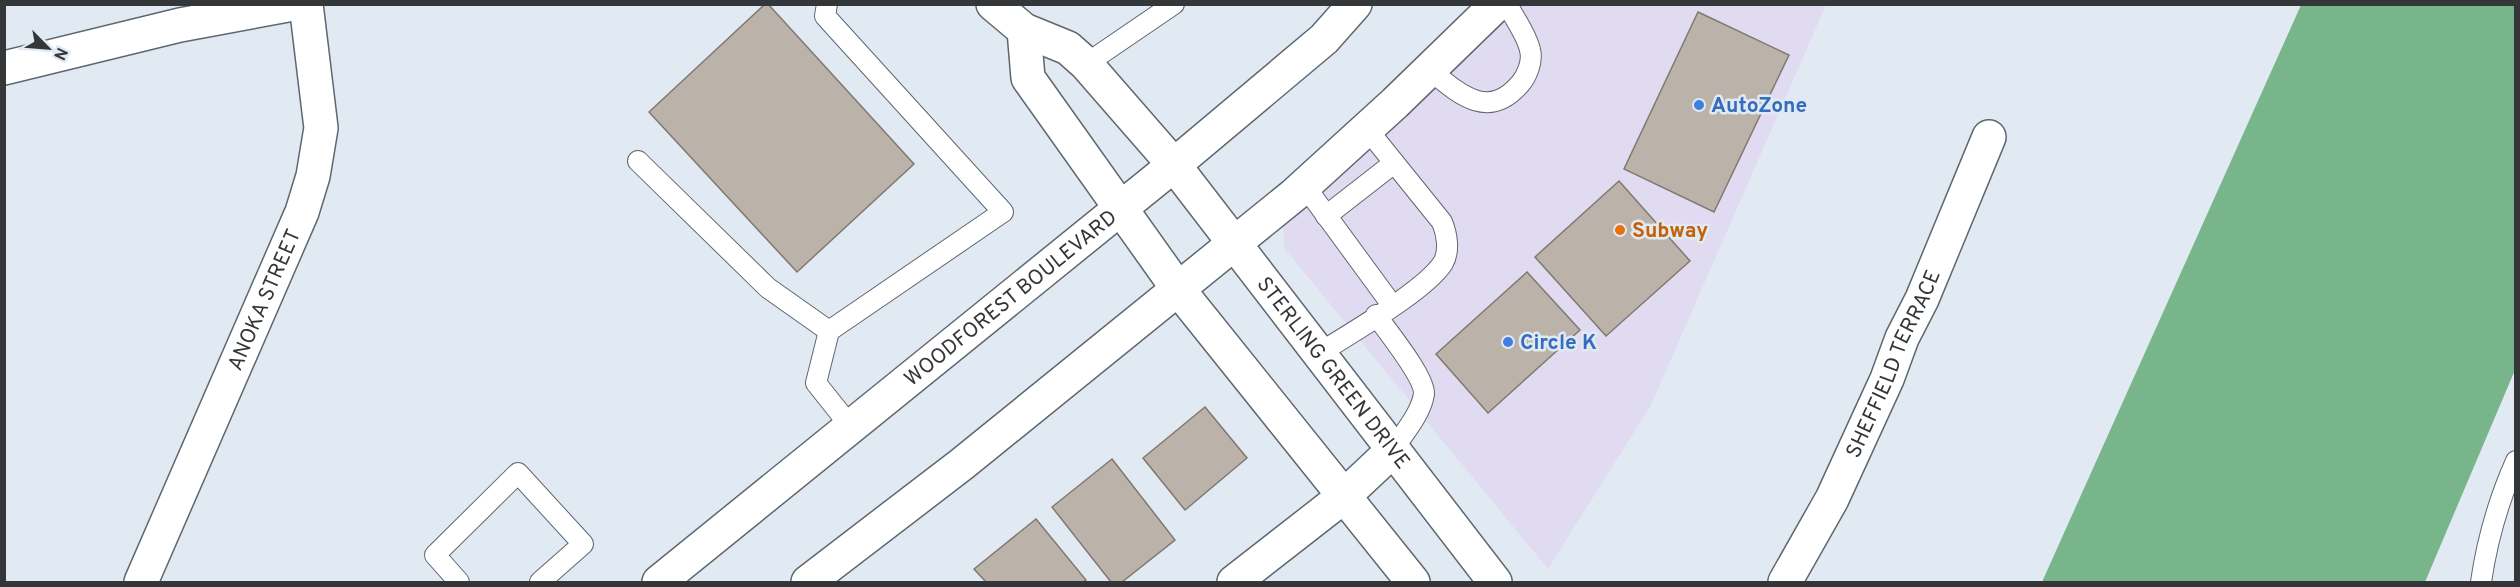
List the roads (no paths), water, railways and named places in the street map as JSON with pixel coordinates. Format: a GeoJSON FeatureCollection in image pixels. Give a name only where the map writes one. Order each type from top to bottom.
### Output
{"type":"FeatureCollection","features":[{"type":"Feature","properties":{"kind":"street"},"geometry":{"type":"LineString","coordinates":[[4,68],[180,26],[293,4]]}},
{"type":"Feature","properties":{"kind":"street","name":"ANOKA STREET"},"geometry":{"type":"LineString","coordinates":[[141,582],[302,213],[310,185],[321,128],[306,4]]}},
{"type":"Feature","properties":{"kind":"street","name":"STERLING GREEN DRIVE"},"geometry":{"type":"LineString","coordinates":[[993,4],[1024,30],[1068,48],[1086,64],[1174,165],[1495,582]]}},
{"type":"Feature","properties":{"kind":"street","name":"WOODFOREST BOULEVARD"},"geometry":{"type":"LineString","coordinates":[[659,582],[1174,165],[1324,39],[1355,4]]}},
{"type":"Feature","properties":{"kind":"street"},"geometry":{"type":"LineString","coordinates":[[808,582],[962,464],[1304,185],[1430,70],[1497,4]]}},
{"type":"Feature","properties":{"kind":"street"},"geometry":{"type":"LineString","coordinates":[[1024,30],[1028,78],[1178,289],[1413,582]]}},
{"type":"Feature","properties":{"kind":"street","name":"SHEFFIELD TERRACE"},"geometry":{"type":"LineString","coordinates":[[1785,582],[1832,499],[1882,390],[1902,338],[1922,299],[1989,137]]}},
{"type":"Feature","properties":{"kind":"street"},"geometry":{"type":"LineString","coordinates":[[1234,582],[1343,497],[1392,451]]}},
{"type":"Feature","properties":{"kind":"lane"},"geometry":{"type":"LineString","coordinates":[[827,4],[825,16],[1003,212],[828,331],[816,383],[851,427]]}},
{"type":"Feature","properties":{"kind":"lane"},"geometry":{"type":"LineString","coordinates":[[1086,64],[1174,4]]}},
{"type":"Feature","properties":{"kind":"lane"},"geometry":{"type":"LineString","coordinates":[[1430,70],[1451,88],[1475,101],[1493,103],[1505,99],[1523,81],[1531,59],[1530,48],[1507,4]]}},
{"type":"Feature","properties":{"kind":"lane"},"geometry":{"type":"LineString","coordinates":[[1318,354],[1384,310],[1435,272],[1444,261],[1447,247],[1446,232],[1442,222],[1367,129]]}},
{"type":"Feature","properties":{"kind":"lane"},"geometry":{"type":"LineString","coordinates":[[638,161],[768,288],[828,331]]}},
{"type":"Feature","properties":{"kind":"lane"},"geometry":{"type":"LineString","coordinates":[[1326,216],[1394,163]]}},
{"type":"Feature","properties":{"kind":"lane"},"geometry":{"type":"LineString","coordinates":[[1304,185],[1326,216],[1384,310],[1419,378],[1424,393],[1419,409],[1392,451]]}},
{"type":"Feature","properties":{"kind":"lane"},"geometry":{"type":"LineString","coordinates":[[2481,582],[2504,489],[2516,461]]}},
{"type":"Feature","properties":{"kind":"lane"},"geometry":{"type":"LineString","coordinates":[[459,582],[435,555],[518,473],[583,544],[552,579]]}},
{"type":"Feature","properties":{"kind":"place","name":"AutoZone"},"geometry":{"type":"Point","coordinates":[1699,105]}},
{"type":"Feature","properties":{"kind":"place","name":"Subway"},"geometry":{"type":"Point","coordinates":[1620,230]}},
{"type":"Feature","properties":{"kind":"place","name":"Circle K"},"geometry":{"type":"Point","coordinates":[1508,342]}}]}
